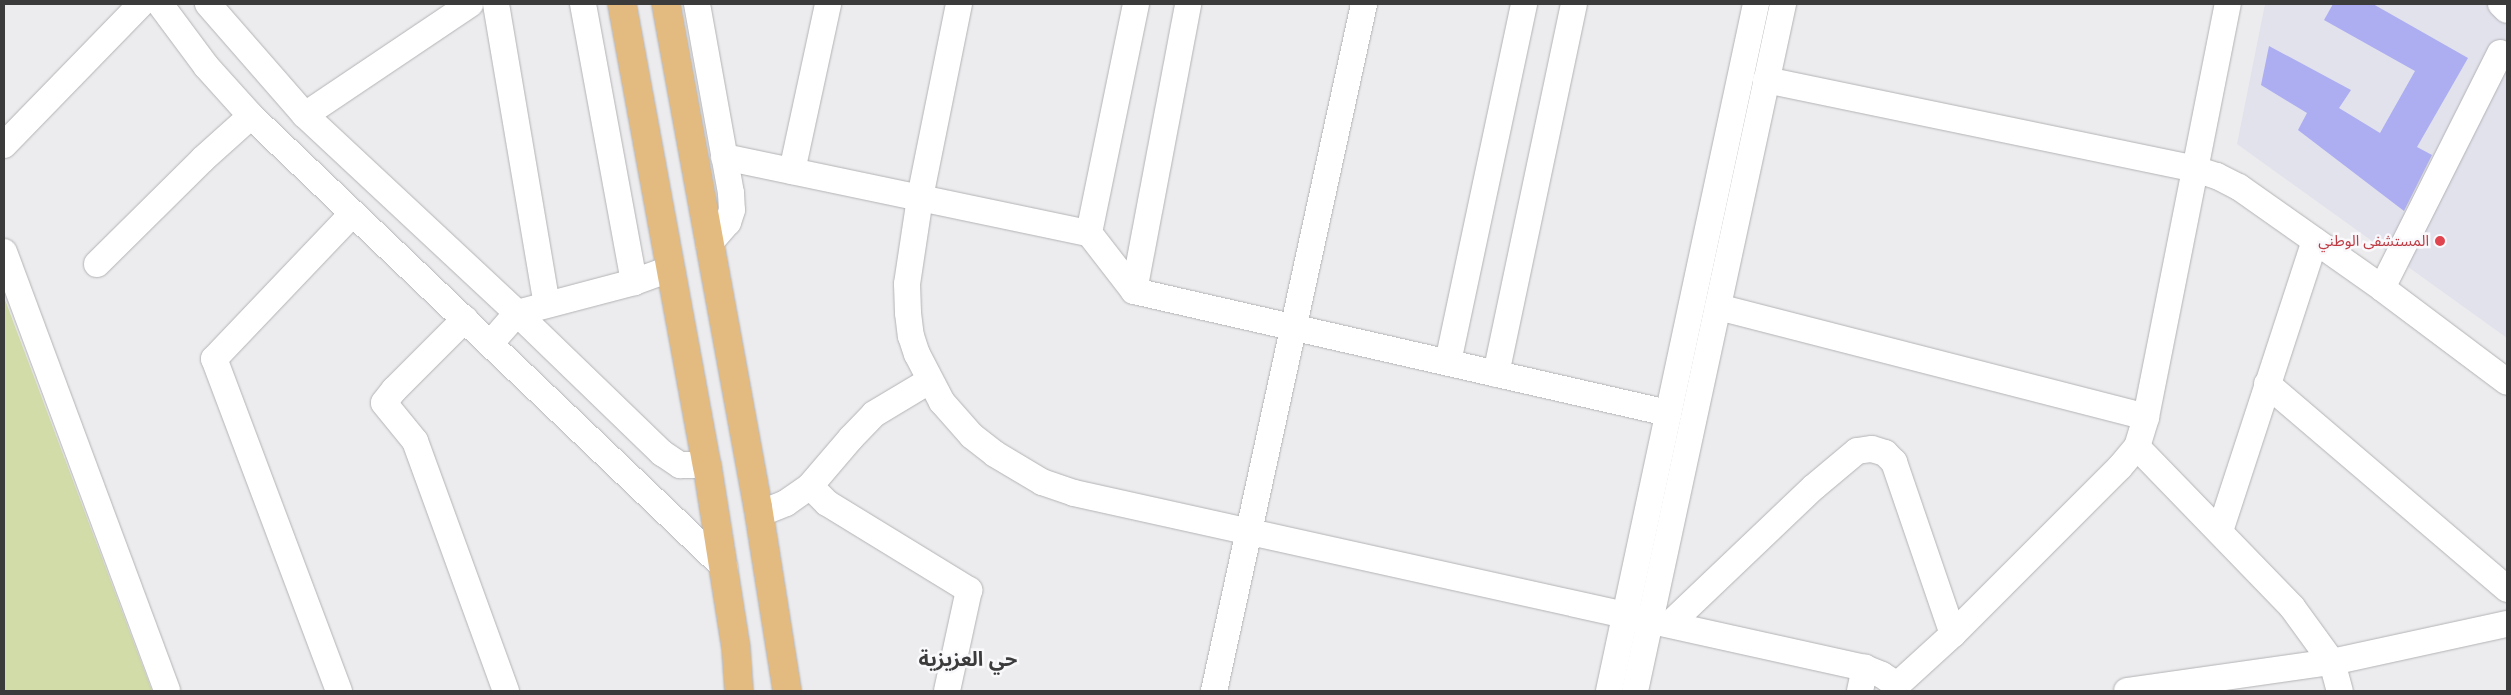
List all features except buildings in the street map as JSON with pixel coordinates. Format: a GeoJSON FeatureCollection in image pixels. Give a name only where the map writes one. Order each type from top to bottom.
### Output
{"type":"FeatureCollection","features":[{"type":"Feature","properties":{"kind":"main road"},"geometry":{"type":"LineString","coordinates":[[622,4],[707,465],[736,649],[740,691]]}},
{"type":"Feature","properties":{"kind":"main road"},"geometry":{"type":"LineString","coordinates":[[666,4],[759,514],[787,691]]}},
{"type":"Feature","properties":{"kind":"street"},"geometry":{"type":"LineString","coordinates":[[4,145],[141,4]]}},
{"type":"Feature","properties":{"kind":"street"},"geometry":{"type":"LineString","coordinates":[[160,4],[206,66],[251,116],[724,567]]}},
{"type":"Feature","properties":{"kind":"street"},"geometry":{"type":"LineString","coordinates":[[208,4],[305,115],[672,461],[680,465],[707,465]]}},
{"type":"Feature","properties":{"kind":"street"},"geometry":{"type":"LineString","coordinates":[[305,115],[470,4]]}},
{"type":"Feature","properties":{"kind":"street"},"geometry":{"type":"LineString","coordinates":[[496,4],[547,304]]}},
{"type":"Feature","properties":{"kind":"street"},"geometry":{"type":"LineString","coordinates":[[583,4],[634,282]]}},
{"type":"Feature","properties":{"kind":"street"},"geometry":{"type":"LineString","coordinates":[[697,4],[731,193],[732,210],[728,222],[710,244]]}},
{"type":"Feature","properties":{"kind":"street"},"geometry":{"type":"LineString","coordinates":[[792,171],[828,4]]}},
{"type":"Feature","properties":{"kind":"street"},"geometry":{"type":"LineString","coordinates":[[959,4],[920,198],[907,284],[911,336],[930,381],[950,413],[972,436],[1018,469],[1042,482],[1074,493],[1649,619],[1863,680],[1882,675],[1896,689],[2120,467],[2137,447],[2146,418],[2195,169],[2222,5]]}},
{"type":"Feature","properties":{"kind":"street"},"geometry":{"type":"LineString","coordinates":[[1089,233],[1136,4]]}},
{"type":"Feature","properties":{"kind":"street"},"geometry":{"type":"LineString","coordinates":[[1134,291],[1188,4]]}},
{"type":"Feature","properties":{"kind":"street"},"geometry":{"type":"LineString","coordinates":[[1214,691],[1364,4]]}},
{"type":"Feature","properties":{"kind":"street"},"geometry":{"type":"LineString","coordinates":[[1448,362],[1524,4]]}},
{"type":"Feature","properties":{"kind":"street"},"geometry":{"type":"LineString","coordinates":[[1496,374],[1574,4]]}},
{"type":"Feature","properties":{"kind":"street"},"geometry":{"type":"LineString","coordinates":[[1649,619],[1668,413],[1756,4]]}},
{"type":"Feature","properties":{"kind":"street"},"geometry":{"type":"LineString","coordinates":[[1635,691],[1783,4]]}},
{"type":"Feature","properties":{"kind":"street"},"geometry":{"type":"LineString","coordinates":[[2501,4],[2507,10]]}},
{"type":"Feature","properties":{"kind":"street"},"geometry":{"type":"LineString","coordinates":[[2382,288],[2500,53]]}},
{"type":"Feature","properties":{"kind":"street"},"geometry":{"type":"LineString","coordinates":[[1766,80],[2195,169],[2217,176],[2239,187],[2316,241],[2507,382]]}},
{"type":"Feature","properties":{"kind":"street"},"geometry":{"type":"LineString","coordinates":[[96,264],[203,159],[251,116]]}},
{"type":"Feature","properties":{"kind":"street"},"geometry":{"type":"LineString","coordinates":[[724,157],[1089,233],[1134,291],[1668,413]]}},
{"type":"Feature","properties":{"kind":"street"},"geometry":{"type":"LineString","coordinates":[[339,691],[214,359],[352,214]]}},
{"type":"Feature","properties":{"kind":"street"},"geometry":{"type":"LineString","coordinates":[[2220,531],[2267,384],[2316,241]]}},
{"type":"Feature","properties":{"kind":"street"},"geometry":{"type":"LineString","coordinates":[[4,252],[167,691]]}},
{"type":"Feature","properties":{"kind":"street"},"geometry":{"type":"LineString","coordinates":[[490,344],[517,313],[634,282],[670,268]]}},
{"type":"Feature","properties":{"kind":"street"},"geometry":{"type":"LineString","coordinates":[[1718,308],[2146,418]]}},
{"type":"Feature","properties":{"kind":"street"},"geometry":{"type":"LineString","coordinates":[[465,319],[394,390],[384,403],[415,441],[506,691]]}},
{"type":"Feature","properties":{"kind":"street"},"geometry":{"type":"LineString","coordinates":[[759,514],[786,503],[810,486],[874,414],[930,381]]}},
{"type":"Feature","properties":{"kind":"street"},"geometry":{"type":"LineString","coordinates":[[2267,384],[2507,589]]}},
{"type":"Feature","properties":{"kind":"street"},"geometry":{"type":"LineString","coordinates":[[2137,447],[2292,607],[2332,662],[2340,691]]}},
{"type":"Feature","properties":{"kind":"street"},"geometry":{"type":"LineString","coordinates":[[1609,691],[1649,619],[1857,451],[1872,448],[1885,454],[1896,468],[1953,634]]}},
{"type":"Feature","properties":{"kind":"street"},"geometry":{"type":"LineString","coordinates":[[810,486],[827,503],[969,590],[946,691]]}},
{"type":"Feature","properties":{"kind":"street"},"geometry":{"type":"LineString","coordinates":[[2127,691],[2332,662],[2507,624]]}},
{"type":"Feature","properties":{"kind":"shaded area","name":"المستشفى الوطني"},"geometry":{"type":"Polygon","coordinates":[[[2265,4],[2507,4],[2507,338],[2237,144],[2265,4]]]}},
{"type":"Feature","properties":{"kind":"green space"},"geometry":{"type":"Polygon","coordinates":[[[4,297],[152,691],[4,691],[4,297]]]}},
{"type":"Feature","properties":{"kind":"place","name":"المستشفى الوطني"},"geometry":{"type":"Point","coordinates":[2440,241]}},
{"type":"Feature","properties":{"kind":"district","name":"حي العزيزية"},"geometry":{"type":"Point","coordinates":[968,658]}}]}
